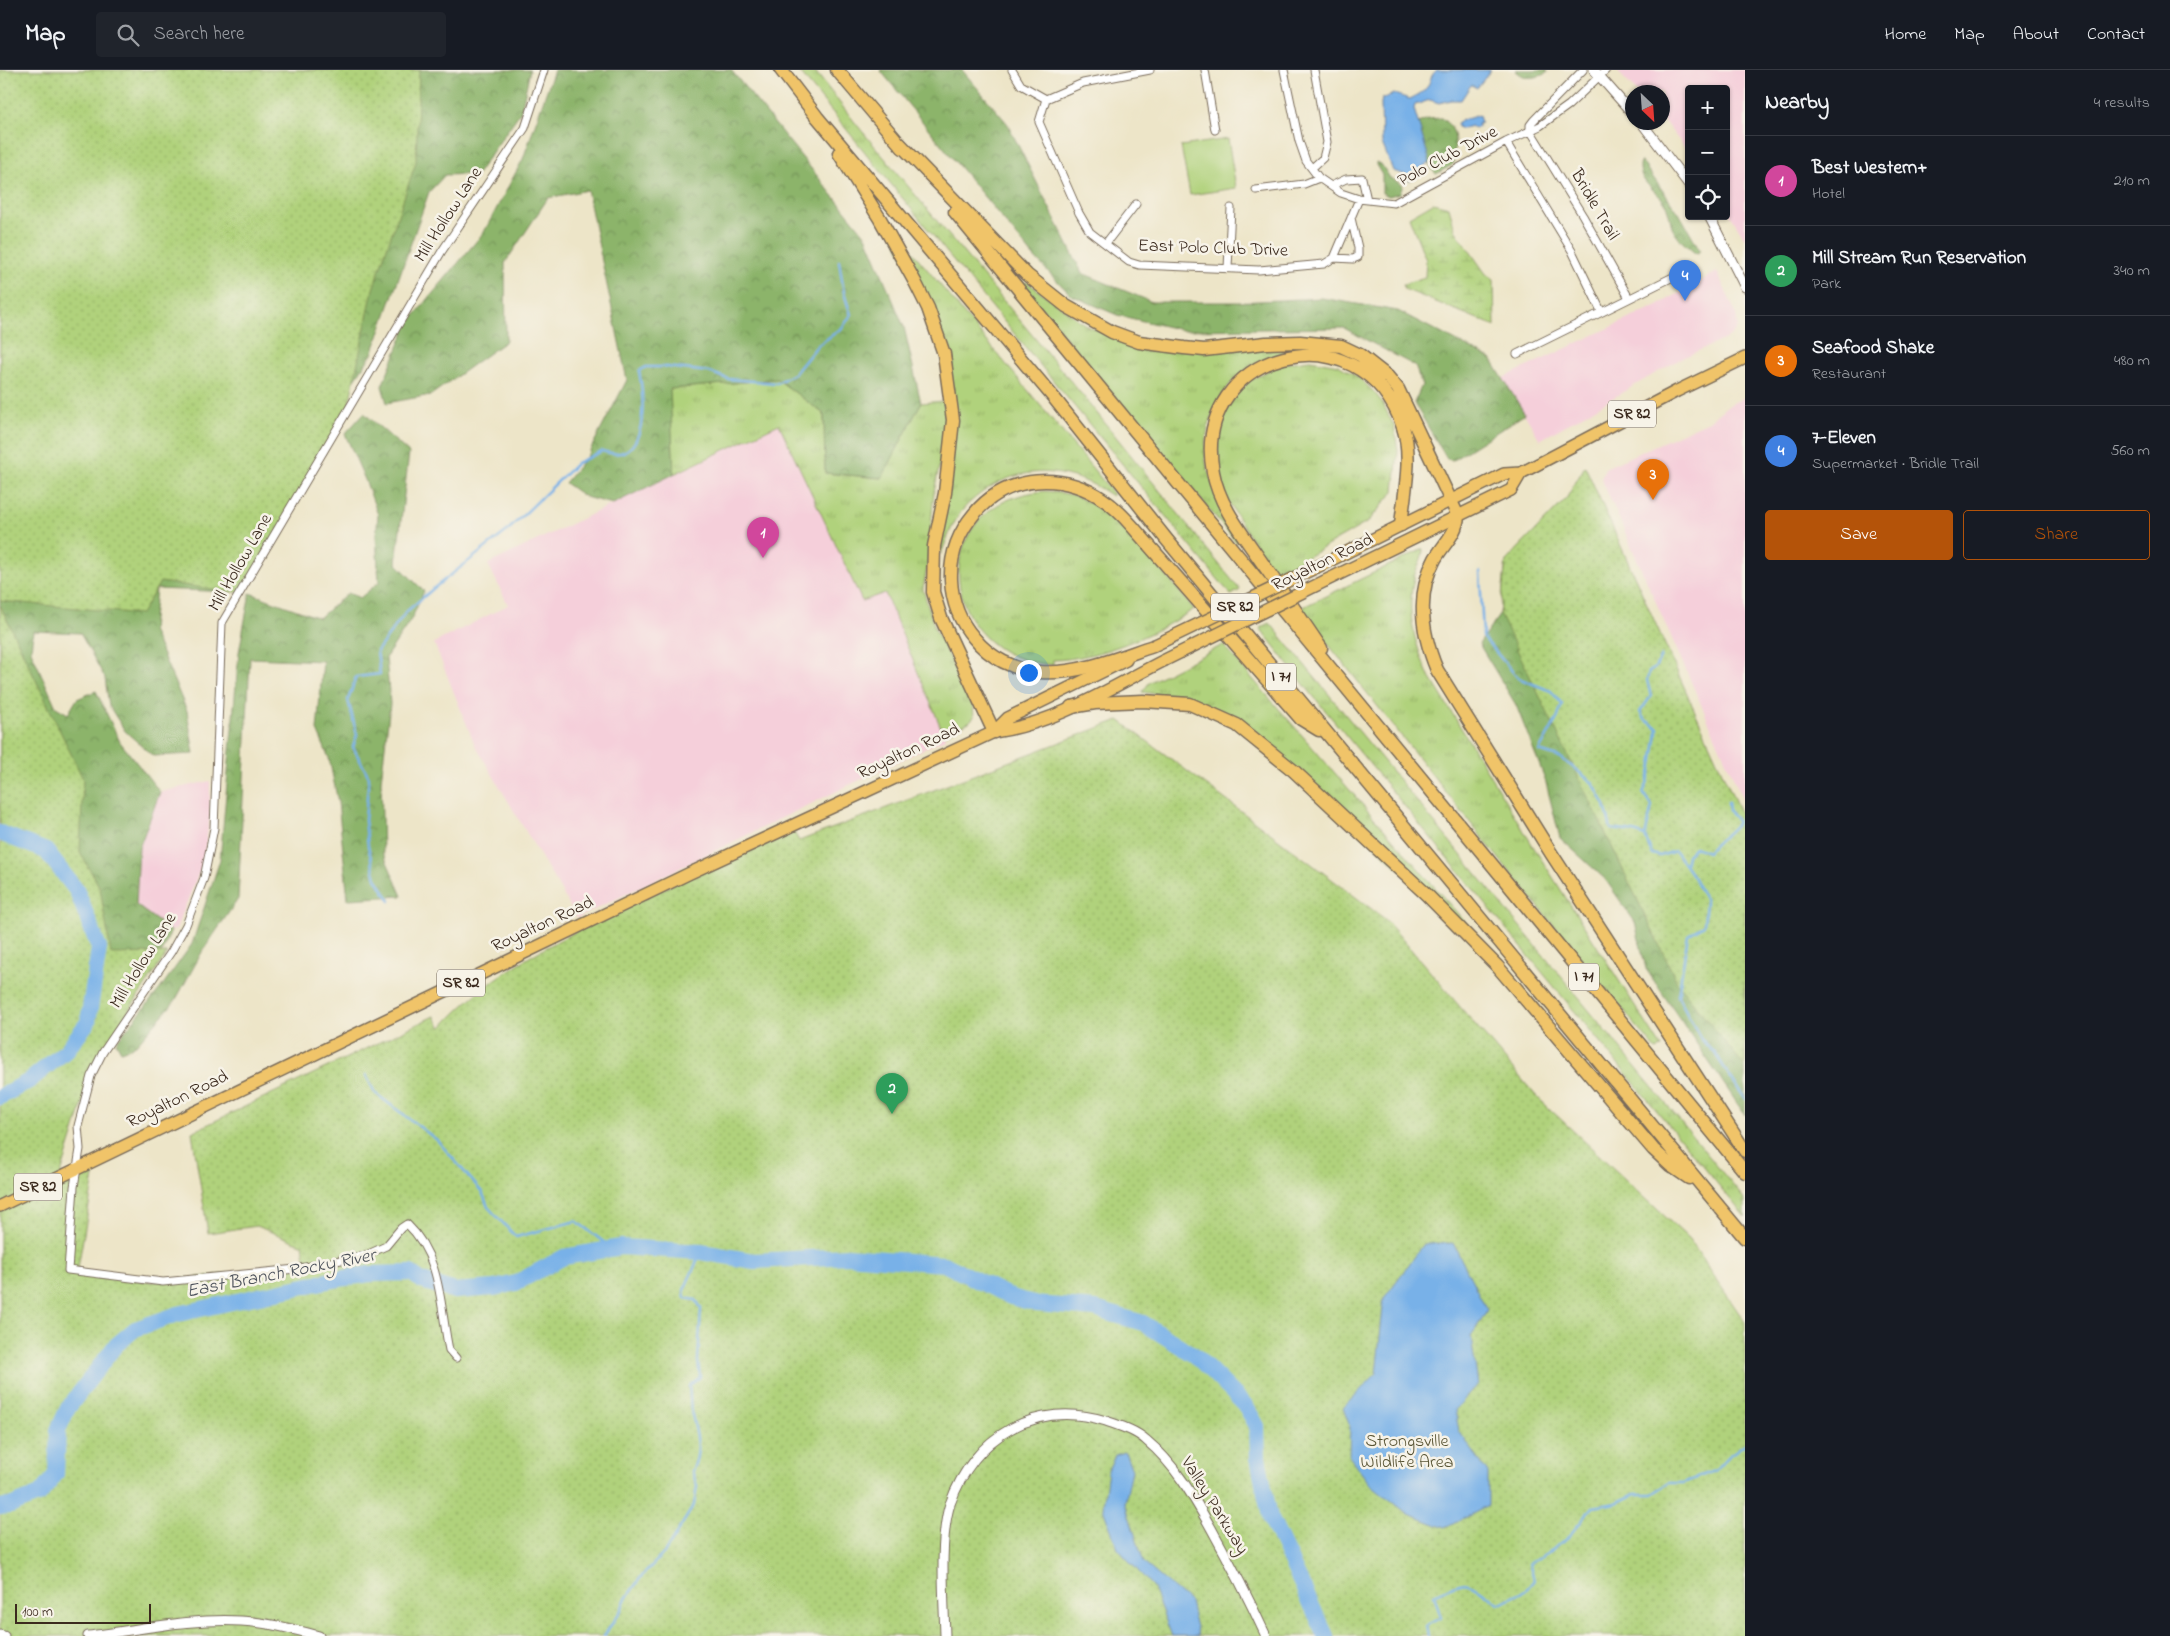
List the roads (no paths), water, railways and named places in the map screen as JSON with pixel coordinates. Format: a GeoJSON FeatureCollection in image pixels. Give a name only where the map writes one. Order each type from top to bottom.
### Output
{"type":"FeatureCollection","features":[{"type":"Feature","properties":{"kind":"highway","name":"I 71"},"geometry":{"type":"LineString","coordinates":[[781,70],[817,116],[1054,398],[1329,736],[1745,1238]]}},
{"type":"Feature","properties":{"kind":"highway","name":"I 71"},"geometry":{"type":"LineString","coordinates":[[837,70],[899,143],[1372,722],[1745,1172]]}},
{"type":"Feature","properties":{"kind":"highway"},"geometry":{"type":"LineString","coordinates":[[817,116],[880,219],[915,282],[928,308],[944,354],[953,420],[945,493],[934,546],[933,592],[941,618],[994,732]]}},
{"type":"Feature","properties":{"kind":"highway"},"geometry":{"type":"LineString","coordinates":[[899,143],[1027,276],[1066,306],[1112,332],[1139,342],[1204,350],[1266,343],[1300,342],[1341,346],[1360,355],[1388,377],[1398,388],[1458,516],[1454,532],[1435,559],[1427,577],[1423,599],[1422,623],[1427,646],[1437,670],[1551,853],[1745,1151]]}},
{"type":"Feature","properties":{"kind":"highway"},"geometry":{"type":"LineString","coordinates":[[1372,722],[1244,536],[1218,489],[1213,471],[1212,431],[1227,397],[1236,386],[1256,369],[1266,363],[1292,355],[1320,354],[1339,359],[1359,368],[1374,379],[1388,396],[1403,429],[1407,450],[1401,525]]}},
{"type":"Feature","properties":{"kind":"highway"},"geometry":{"type":"LineString","coordinates":[[1153,646],[1091,666],[1068,671],[1040,672],[1022,669],[1004,662],[989,653],[968,632],[954,600],[951,588],[951,561],[962,529],[976,511],[990,499],[1009,487],[1029,482],[1050,481],[1067,484],[1078,487],[1104,500],[1132,526],[1301,719],[1329,736]]}},
{"type":"Feature","properties":{"kind":"highway"},"geometry":{"type":"LineString","coordinates":[[1071,708],[1095,703],[1142,701],[1190,704],[1237,725],[1294,771],[1426,894],[1497,966],[1653,1149],[1670,1165],[1702,1186]]}},
{"type":"Feature","properties":{"kind":"main road","name":"Royalton Road"},"geometry":{"type":"LineString","coordinates":[[994,732],[1008,718],[1504,474],[1521,473],[1677,391],[1745,358]]}},
{"type":"Feature","properties":{"kind":"main road","name":"Royalton Road"},"geometry":{"type":"LineString","coordinates":[[0,1206],[697,870],[994,732],[1018,728],[1071,708],[1511,490],[1521,473]]}},
{"type":"Feature","properties":{"kind":"street","name":"Mill Hollow Lane"},"geometry":{"type":"LineString","coordinates":[[456,1358],[449,1350],[442,1315],[438,1278],[431,1258],[408,1224],[401,1228],[386,1246],[366,1255],[296,1269],[163,1282],[68,1270],[76,1168],[80,1149],[78,1126],[91,1076],[103,1052],[171,952],[186,925],[209,860],[214,828],[222,623],[442,250],[525,128],[544,70]]}},
{"type":"Feature","properties":{"kind":"street"},"geometry":{"type":"LineString","coordinates":[[1012,70],[1021,85],[1046,100],[1084,83],[1150,70]]}},
{"type":"Feature","properties":{"kind":"street"},"geometry":{"type":"LineString","coordinates":[[1205,70],[1216,130]]}},
{"type":"Feature","properties":{"kind":"street","name":"Polo Club Drive"},"geometry":{"type":"LineString","coordinates":[[1284,70],[1299,142],[1306,161],[1319,178],[1341,193],[1359,199],[1394,203],[1506,142],[1540,126],[1569,106],[1600,72]]}},
{"type":"Feature","properties":{"kind":"street"},"geometry":{"type":"LineString","coordinates":[[1312,168],[1323,158],[1327,142],[1314,70]]}},
{"type":"Feature","properties":{"kind":"street"},"geometry":{"type":"LineString","coordinates":[[1530,130],[1530,125],[1542,111],[1583,70]]}},
{"type":"Feature","properties":{"kind":"street"},"geometry":{"type":"LineString","coordinates":[[1600,72],[1625,104]]}},
{"type":"Feature","properties":{"kind":"street","name":"East Polo Club Drive"},"geometry":{"type":"LineString","coordinates":[[1046,100],[1039,124],[1079,213],[1090,232],[1133,264],[1259,270],[1311,266],[1324,264],[1334,258],[1353,258],[1358,256],[1358,248],[1351,218]]}},
{"type":"Feature","properties":{"kind":"street","name":"Bridle Trail"},"geometry":{"type":"LineString","coordinates":[[1530,130],[1583,216],[1629,298]]}},
{"type":"Feature","properties":{"kind":"street"},"geometry":{"type":"LineString","coordinates":[[1647,130],[1685,180]]}},
{"type":"Feature","properties":{"kind":"street"},"geometry":{"type":"LineString","coordinates":[[1506,142],[1572,251],[1601,311]]}},
{"type":"Feature","properties":{"kind":"street"},"geometry":{"type":"LineString","coordinates":[[1256,190],[1304,184],[1319,178]]}},
{"type":"Feature","properties":{"kind":"street"},"geometry":{"type":"LineString","coordinates":[[1331,186],[1346,179],[1360,178],[1363,181],[1367,200]]}},
{"type":"Feature","properties":{"kind":"street"},"geometry":{"type":"LineString","coordinates":[[1334,258],[1359,199]]}},
{"type":"Feature","properties":{"kind":"street"},"geometry":{"type":"LineString","coordinates":[[1106,243],[1136,204]]}},
{"type":"Feature","properties":{"kind":"street"},"geometry":{"type":"LineString","coordinates":[[1228,268],[1231,208]]}},
{"type":"Feature","properties":{"kind":"street"},"geometry":{"type":"LineString","coordinates":[[1711,220],[1745,287]]}},
{"type":"Feature","properties":{"kind":"street"},"geometry":{"type":"LineString","coordinates":[[1517,354],[1679,274]]}},
{"type":"Feature","properties":{"kind":"street","name":"Valley Parkway"},"geometry":{"type":"LineString","coordinates":[[945,1636],[944,1535],[949,1508],[958,1485],[976,1457],[1001,1434],[1036,1418],[1070,1414],[1094,1417],[1129,1428],[1161,1453],[1192,1495],[1243,1584],[1266,1636]]}},
{"type":"Feature","properties":{"kind":"street"},"geometry":{"type":"LineString","coordinates":[[88,1636],[184,1624],[240,1621],[279,1626],[319,1636]]}},
{"type":"Feature","properties":{"kind":"street"},"geometry":{"type":"LineString","coordinates":[[0,1635],[4,1636]]}},
{"type":"Feature","properties":{"kind":"water"},"geometry":{"type":"Polygon","coordinates":[[[1437,70],[1491,70],[1477,88],[1471,85],[1461,100],[1439,103],[1430,100],[1415,105],[1414,109],[1430,162],[1419,170],[1419,176],[1409,181],[1406,175],[1393,171],[1382,143],[1382,99],[1394,94],[1410,99],[1425,89],[1437,70]]]}},
{"type":"Feature","properties":{"kind":"water"},"geometry":{"type":"Polygon","coordinates":[[[1479,115],[1481,123],[1478,124],[1479,127],[1475,129],[1471,126],[1461,129],[1458,127],[1457,123],[1460,121],[1479,115]]]}},
{"type":"Feature","properties":{"kind":"water"},"geometry":{"type":"Polygon","coordinates":[[[1453,1243],[1487,1310],[1471,1337],[1478,1384],[1455,1410],[1459,1431],[1488,1473],[1488,1506],[1445,1528],[1408,1514],[1369,1483],[1349,1456],[1350,1427],[1343,1408],[1376,1374],[1384,1298],[1424,1244],[1453,1243]]]}},
{"type":"Feature","properties":{"kind":"water"},"geometry":{"type":"Polygon","coordinates":[[[1125,1452],[1132,1470],[1125,1503],[1144,1563],[1190,1602],[1198,1636],[1172,1636],[1152,1586],[1118,1549],[1103,1508],[1108,1470],[1115,1455],[1125,1452]]]}},
{"type":"Feature","properties":{"kind":"waterway"},"geometry":{"type":"LineString","coordinates":[[390,901],[376,878],[368,846],[365,820],[369,777],[353,747],[357,735],[348,700],[356,677],[380,674],[377,651],[406,612],[506,532],[577,463],[602,451],[617,453],[628,449],[636,440],[640,428],[642,398],[639,371],[646,367],[667,367],[709,372],[728,379],[777,383],[795,373],[817,346],[842,328],[851,315],[844,293],[839,261]]}},
{"type":"Feature","properties":{"kind":"waterway"},"geometry":{"type":"LineString","coordinates":[[1480,572],[1483,637],[1518,678],[1551,691],[1562,704],[1558,717],[1539,751],[1561,758],[1593,783],[1605,805],[1611,829],[1634,832],[1645,836],[1652,854],[1660,856],[1675,851],[1694,878],[1706,901],[1704,925],[1688,935],[1678,996],[1701,1039],[1714,1052],[1745,1099]]}},
{"type":"Feature","properties":{"kind":"waterway"},"geometry":{"type":"LineString","coordinates":[[1645,836],[1652,806],[1643,793],[1651,769],[1658,728],[1644,719],[1640,712],[1651,696],[1647,680],[1649,672],[1655,668],[1661,656]]}},
{"type":"Feature","properties":{"kind":"waterway"},"geometry":{"type":"LineString","coordinates":[[1685,865],[1687,855],[1695,847],[1708,852],[1738,822],[1729,811],[1728,802]]}},
{"type":"Feature","properties":{"kind":"waterway","name":"East Branch Rocky River"},"geometry":{"type":"LineString","coordinates":[[0,833],[46,851],[77,891],[99,948],[88,1022],[67,1050],[29,1081],[0,1097]]}},
{"type":"Feature","properties":{"kind":"waterway"},"geometry":{"type":"LineString","coordinates":[[366,1075],[375,1093],[437,1140],[482,1192],[488,1207],[516,1237],[576,1221],[613,1249]]}},
{"type":"Feature","properties":{"kind":"waterway","name":"East Branch Rocky River"},"geometry":{"type":"LineString","coordinates":[[0,1507],[10,1506],[40,1494],[56,1474],[58,1430],[68,1408],[115,1346],[135,1329],[178,1314],[327,1281],[369,1274],[411,1273],[422,1281],[455,1291],[494,1288],[516,1283],[564,1257],[621,1247],[701,1252],[754,1261],[848,1256],[944,1264],[1011,1297],[1037,1304],[1095,1309],[1143,1323],[1196,1356],[1245,1405],[1257,1426],[1258,1458],[1270,1517],[1326,1636]]}},
{"type":"Feature","properties":{"kind":"waterway"},"geometry":{"type":"LineString","coordinates":[[604,1636],[621,1610],[625,1600],[641,1577],[665,1552],[694,1505],[697,1486],[692,1471],[698,1448],[689,1386],[700,1377],[698,1361],[701,1308],[696,1300],[685,1298],[684,1290],[701,1252]]}},
{"type":"Feature","properties":{"kind":"waterway"},"geometry":{"type":"LineString","coordinates":[[1428,1636],[1426,1626],[1441,1618],[1434,1595],[1462,1583],[1473,1586],[1499,1604],[1525,1591],[1534,1580],[1529,1563],[1565,1540],[1593,1507],[1616,1503],[1635,1494],[1652,1494],[1669,1483],[1683,1483],[1714,1471],[1727,1457],[1745,1444]]}},
{"type":"Feature","properties":{"kind":"place","name":"7-Eleven"},"geometry":{"type":"Point","coordinates":[1685,301]}},
{"type":"Feature","properties":{"kind":"place","name":"Seafood Shake"},"geometry":{"type":"Point","coordinates":[1653,500]}},
{"type":"Feature","properties":{"kind":"place","name":"Best Western+"},"geometry":{"type":"Point","coordinates":[763,558]}},
{"type":"Feature","properties":{"kind":"place","name":"Mill Stream Run Reservation"},"geometry":{"type":"Point","coordinates":[892,1114]}},
{"type":"Feature","properties":{"kind":"park label","name":"Strongsville Wildlife Area"},"geometry":{"type":"Point","coordinates":[1407,1452]}}]}
